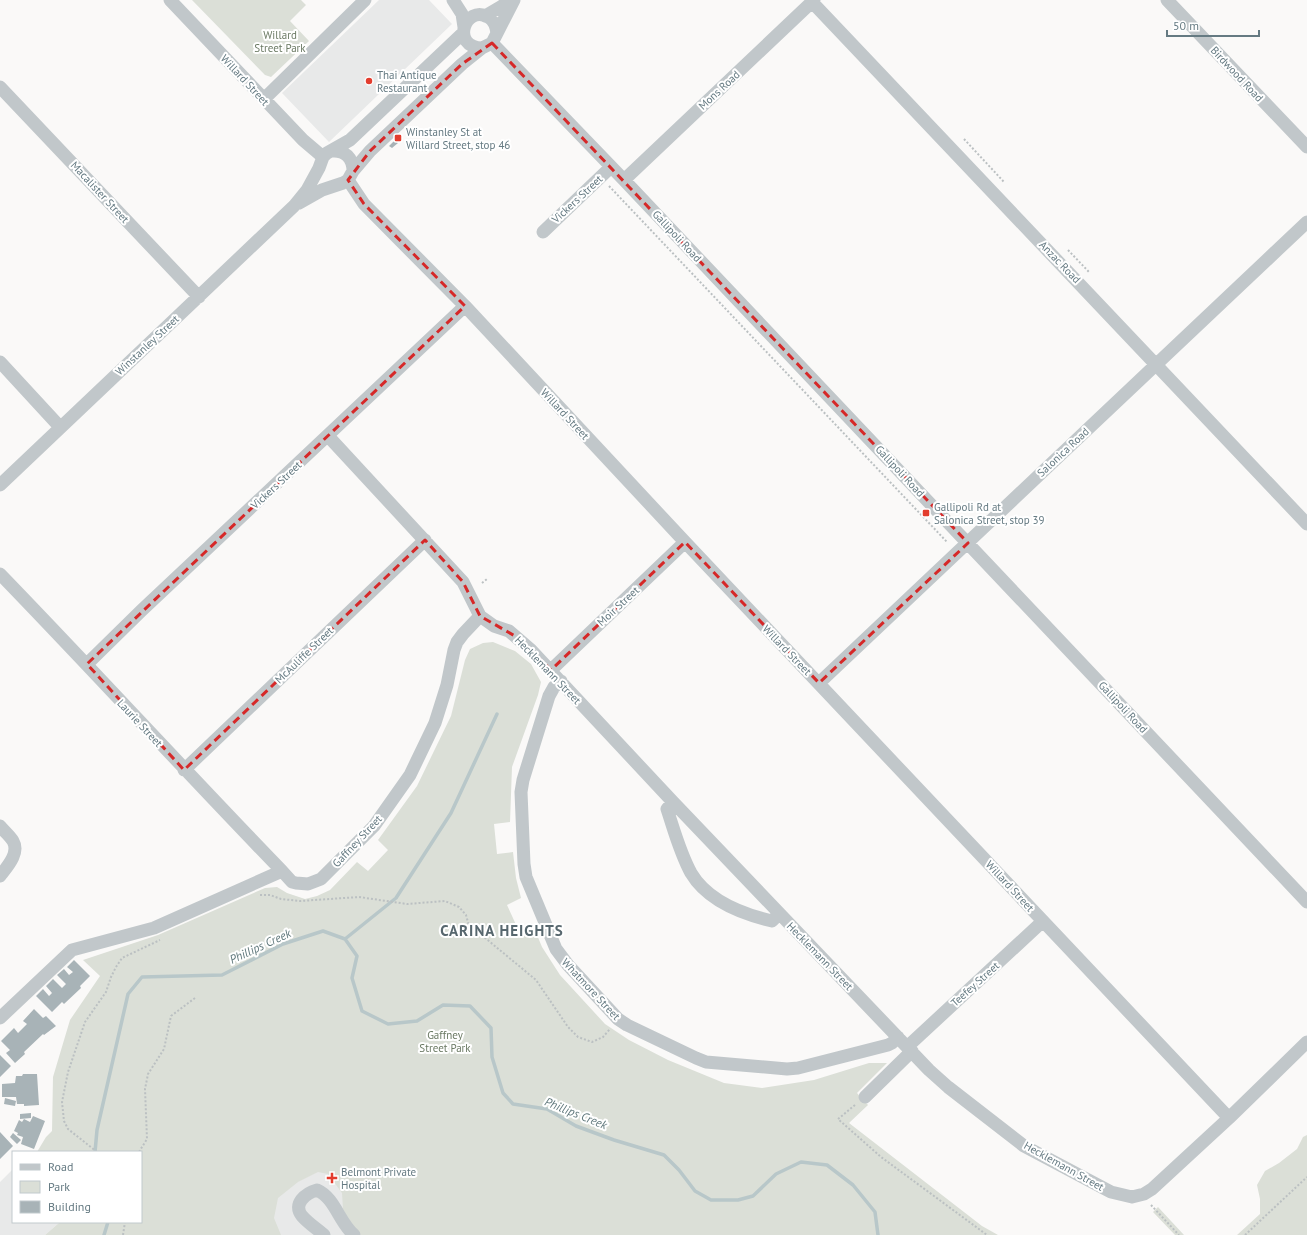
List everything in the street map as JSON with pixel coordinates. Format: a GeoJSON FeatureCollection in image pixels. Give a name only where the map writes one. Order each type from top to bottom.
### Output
{"type":"FeatureCollection","features":[{"type":"Feature","properties":{"kind":"street","name":"Willard Street"},"geometry":{"type":"LineString","coordinates":[[170,0],[303,140],[325,159]]}},
{"type":"Feature","properties":{"kind":"street"},"geometry":{"type":"LineString","coordinates":[[264,99],[365,0]]}},
{"type":"Feature","properties":{"kind":"street"},"geometry":{"type":"LineString","coordinates":[[453,0],[462,14],[464,38],[472,46],[490,41],[494,22],[483,15],[468,9],[457,0]]}},
{"type":"Feature","properties":{"kind":"street","name":"Winstanley Street"},"geometry":{"type":"LineString","coordinates":[[0,485],[294,206],[307,190],[325,159],[350,140],[464,30],[470,18],[483,15],[510,0]]}},
{"type":"Feature","properties":{"kind":"street","name":"Winstanley Street"},"geometry":{"type":"LineString","coordinates":[[294,206],[322,190],[346,179],[370,151],[462,64],[490,41],[514,0]]}},
{"type":"Feature","properties":{"kind":"street","name":"Birdwood Road"},"geometry":{"type":"LineString","coordinates":[[1167,0],[1307,147]]}},
{"type":"Feature","properties":{"kind":"street","name":"Mons Road"},"geometry":{"type":"LineString","coordinates":[[624,180],[813,1]]}},
{"type":"Feature","properties":{"kind":"street","name":"Anzac Road"},"geometry":{"type":"LineString","coordinates":[[813,1],[1307,524]]}},
{"type":"Feature","properties":{"kind":"street","name":"Gallipoli Road"},"geometry":{"type":"LineString","coordinates":[[490,41],[968,542],[1307,902]]}},
{"type":"Feature","properties":{"kind":"street","name":"Macalister Street"},"geometry":{"type":"LineString","coordinates":[[0,87],[199,297]]}},
{"type":"Feature","properties":{"kind":"street"},"geometry":{"type":"LineString","coordinates":[[338,151],[348,155],[351,160],[346,179],[332,184],[322,178],[325,159],[338,151]]}},
{"type":"Feature","properties":{"kind":"street","name":"Vickers Street"},"geometry":{"type":"LineString","coordinates":[[543,232],[611,167]]}},
{"type":"Feature","properties":{"kind":"street","name":"Willard Street"},"geometry":{"type":"LineString","coordinates":[[346,179],[364,204],[465,306],[685,542],[1229,1118]]}},
{"type":"Feature","properties":{"kind":"street","name":"Salonica Road"},"geometry":{"type":"LineString","coordinates":[[819,683],[1307,222]]}},
{"type":"Feature","properties":{"kind":"street","name":"Vickers Street"},"geometry":{"type":"LineString","coordinates":[[87,664],[142,610],[465,306]]}},
{"type":"Feature","properties":{"kind":"street"},"geometry":{"type":"LineString","coordinates":[[0,362],[60,428]]}},
{"type":"Feature","properties":{"kind":"street"},"geometry":{"type":"LineString","coordinates":[[328,436],[463,582],[480,616]]}},
{"type":"Feature","properties":{"kind":"street","name":"McAuliffe Street"},"geometry":{"type":"LineString","coordinates":[[184,770],[425,540]]}},
{"type":"Feature","properties":{"kind":"street","name":"Moir Street"},"geometry":{"type":"LineString","coordinates":[[551,670],[685,542]]}},
{"type":"Feature","properties":{"kind":"street","name":"Laurie Street"},"geometry":{"type":"LineString","coordinates":[[0,574],[87,664],[184,770],[282,871]]}},
{"type":"Feature","properties":{"kind":"street","name":"Hecklemann Street"},"geometry":{"type":"LineString","coordinates":[[480,616],[489,623],[506,629],[551,670],[673,802],[929,1070],[948,1087],[1024,1146],[1111,1192],[1132,1197],[1144,1194]]}},
{"type":"Feature","properties":{"kind":"street","name":"Gaffney Street"},"geometry":{"type":"LineString","coordinates":[[282,871],[292,882],[296,883],[308,884],[321,879],[374,826],[410,775],[434,723],[447,685],[457,642],[480,616]]}},
{"type":"Feature","properties":{"kind":"street","name":"Whatmore Street"},"geometry":{"type":"LineString","coordinates":[[561,681],[554,687],[550,696],[523,780],[522,808],[524,864],[526,877],[561,958],[618,1019],[627,1025],[706,1062],[787,1069],[809,1066],[892,1043],[906,1045]]}},
{"type":"Feature","properties":{"kind":"street","name":"Hecklemann Street"},"geometry":{"type":"LineString","coordinates":[[673,802],[667,809],[683,857],[692,874],[706,891],[728,906],[756,918],[772,921],[780,914]]}},
{"type":"Feature","properties":{"kind":"street"},"geometry":{"type":"LineString","coordinates":[[0,826],[14,842],[15,851],[10,862],[0,876]]}},
{"type":"Feature","properties":{"kind":"street"},"geometry":{"type":"LineString","coordinates":[[0,1018],[72,950],[154,928],[282,871]]}},
{"type":"Feature","properties":{"kind":"street","name":"Teefey Street"},"geometry":{"type":"LineString","coordinates":[[865,1097],[906,1045],[1043,922]]}},
{"type":"Feature","properties":{"kind":"street"},"geometry":{"type":"LineString","coordinates":[[1144,1194],[1152,1190],[1307,1042]]}},
{"type":"Feature","properties":{"kind":"street"},"geometry":{"type":"LineString","coordinates":[[324,1235],[302,1216],[298,1207],[300,1200],[309,1192],[318,1190],[324,1193],[348,1230],[354,1235]]}},
{"type":"Feature","properties":{"kind":"path"},"geometry":{"type":"LineString","coordinates":[[964,139],[1004,182]]}},
{"type":"Feature","properties":{"kind":"path"},"geometry":{"type":"LineString","coordinates":[[607,185],[947,542]]}},
{"type":"Feature","properties":{"kind":"path"},"geometry":{"type":"LineString","coordinates":[[1068,250],[1089,272]]}},
{"type":"Feature","properties":{"kind":"path"},"geometry":{"type":"LineString","coordinates":[[482,583],[487,580]]}},
{"type":"Feature","properties":{"kind":"path"},"geometry":{"type":"LineString","coordinates":[[253,898],[260,895],[270,895],[281,899],[300,901],[359,897],[407,904],[445,901],[459,907],[466,914],[474,933],[484,936],[536,980],[568,1027],[578,1037],[592,1042],[603,1038],[618,1019]]}},
{"type":"Feature","properties":{"kind":"path"},"geometry":{"type":"LineString","coordinates":[[96,1151],[68,1129],[62,1111],[62,1102],[68,1072],[85,1022],[106,992],[111,977],[122,958],[166,938]]}},
{"type":"Feature","properties":{"kind":"path"},"geometry":{"type":"LineString","coordinates":[[140,1151],[147,1139],[145,1089],[148,1074],[164,1049],[171,1016],[196,998]]}},
{"type":"Feature","properties":{"kind":"path"},"geometry":{"type":"LineString","coordinates":[[865,1097],[838,1120],[881,1157],[987,1235]]}},
{"type":"Feature","properties":{"kind":"path"},"geometry":{"type":"LineString","coordinates":[[1245,1235],[1307,1178]]}},
{"type":"Feature","properties":{"kind":"path"},"geometry":{"type":"LineString","coordinates":[[1144,1194],[1155,1211],[1179,1235]]}},
{"type":"Feature","properties":{"kind":"path"},"geometry":{"type":"LineString","coordinates":[[123,1235],[125,1223]]}},
{"type":"Feature","properties":{"kind":"highlighted area"},"geometry":{"type":"Polygon","coordinates":[[[492,43],[968,543],[819,683],[685,542],[551,670],[515,636],[480,616],[463,582],[425,540],[184,770],[87,664],[465,306],[364,204],[348,180],[370,151],[462,64],[492,43]]]}},
{"type":"Feature","properties":{"kind":"shaded area"},"geometry":{"type":"Polygon","coordinates":[[[379,0],[429,0],[452,24],[329,142],[282,93],[379,0]]]}},
{"type":"Feature","properties":{"kind":"shaded area","name":"Belmont Private Hospital"},"geometry":{"type":"Polygon","coordinates":[[[337,1122],[445,1235],[208,1235],[337,1122]]]}},
{"type":"Feature","properties":{"kind":"shaded area"},"geometry":{"type":"Polygon","coordinates":[[[12,1170],[12,1223],[59,1223],[45,1235],[0,1235],[0,1182],[12,1170]]]}},
{"type":"Feature","properties":{"kind":"green space","name":"Willard Street Park"},"geometry":{"type":"Polygon","coordinates":[[[192,0],[301,0],[306,5],[290,21],[309,41],[271,77],[265,75],[192,0]]]}},
{"type":"Feature","properties":{"kind":"green space","name":"Gaffney Street Park"},"geometry":{"type":"Polygon","coordinates":[[[493,642],[515,651],[531,664],[541,682],[538,695],[512,767],[510,822],[494,824],[497,854],[513,852],[516,878],[521,898],[507,905],[518,929],[532,923],[542,947],[560,975],[605,1024],[629,1040],[668,1060],[724,1083],[762,1088],[814,1080],[869,1063],[887,1063],[857,1093],[868,1105],[849,1123],[982,1226],[998,1235],[361,1235],[351,1226],[343,1209],[342,1193],[328,1174],[318,1172],[298,1182],[278,1198],[274,1218],[281,1235],[45,1235],[59,1223],[142,1223],[142,1151],[38,1151],[46,1137],[52,1131],[53,1077],[70,1020],[100,976],[83,960],[158,935],[265,888],[277,887],[287,893],[305,899],[317,896],[330,890],[357,862],[368,871],[388,850],[378,840],[417,786],[451,716],[465,660],[470,649],[483,643],[493,642]]]}},
{"type":"Feature","properties":{"kind":"green space"},"geometry":{"type":"Polygon","coordinates":[[[1307,1135],[1307,1235],[1237,1235],[1260,1214],[1260,1199],[1257,1185],[1265,1171],[1279,1163],[1297,1149],[1303,1137],[1307,1135]]]}},
{"type":"Feature","properties":{"kind":"green space"},"geometry":{"type":"Polygon","coordinates":[[[1158,1207],[1184,1235],[1175,1235],[1153,1212],[1158,1207]]]}},
{"type":"Feature","properties":{"kind":"building"},"geometry":{"type":"Polygon","coordinates":[[[395,140],[398,143],[392,148],[389,146],[395,140]]]}},
{"type":"Feature","properties":{"kind":"building"},"geometry":{"type":"Polygon","coordinates":[[[74,960],[90,976],[80,986],[81,988],[64,1004],[62,1002],[52,1012],[36,996],[43,989],[49,996],[52,993],[46,986],[53,979],[62,988],[66,984],[57,975],[64,969],[69,975],[73,972],[67,967],[74,960]]]}},
{"type":"Feature","properties":{"kind":"building"},"geometry":{"type":"Polygon","coordinates":[[[34,1009],[43,1018],[46,1016],[56,1026],[44,1035],[43,1034],[15,1063],[6,1053],[10,1050],[1,1041],[14,1028],[18,1033],[27,1024],[23,1021],[34,1009]]]}},
{"type":"Feature","properties":{"kind":"building"},"geometry":{"type":"Polygon","coordinates":[[[0,1055],[11,1066],[0,1077],[0,1055]]]}},
{"type":"Feature","properties":{"kind":"building"},"geometry":{"type":"Polygon","coordinates":[[[23,1074],[37,1074],[39,1105],[24,1106],[24,1104],[17,1104],[16,1097],[2,1097],[2,1084],[15,1083],[16,1076],[22,1076],[23,1074]]]}},
{"type":"Feature","properties":{"kind":"building"},"geometry":{"type":"Polygon","coordinates":[[[5,1098],[16,1101],[15,1106],[4,1104],[5,1098]]]}},
{"type":"Feature","properties":{"kind":"building"},"geometry":{"type":"Polygon","coordinates":[[[31,1113],[31,1118],[20,1119],[20,1114],[31,1113]]]}},
{"type":"Feature","properties":{"kind":"building"},"geometry":{"type":"Polygon","coordinates":[[[33,1116],[45,1121],[34,1149],[21,1144],[23,1137],[17,1135],[18,1133],[14,1131],[19,1120],[22,1122],[24,1119],[30,1122],[33,1116]]]}},
{"type":"Feature","properties":{"kind":"building"},"geometry":{"type":"Polygon","coordinates":[[[0,1132],[13,1146],[0,1159],[0,1132]]]}},
{"type":"Feature","properties":{"kind":"building"},"geometry":{"type":"Polygon","coordinates":[[[13,1133],[21,1140],[17,1144],[10,1137],[13,1133]]]}},
{"type":"Feature","properties":{"kind":"waterway"},"geometry":{"type":"LineString","coordinates":[[345,939],[396,898],[451,813],[497,714]]}},
{"type":"Feature","properties":{"kind":"waterway","name":"Phillips Creek"},"geometry":{"type":"LineString","coordinates":[[95,1151],[97,1130],[128,994],[142,977],[222,975],[283,944],[323,931],[345,939],[357,956],[352,978],[362,1011],[388,1024],[417,1021],[443,1005],[470,1006],[491,1028],[492,1057],[503,1093],[513,1104],[547,1109],[576,1126],[614,1140],[664,1155],[679,1170],[695,1191],[711,1200],[738,1200],[753,1196],[776,1174],[801,1162],[827,1165],[853,1185],[875,1212],[878,1235]]}},
{"type":"Feature","properties":{"kind":"waterway","name":"Phillips Creek"},"geometry":{"type":"LineString","coordinates":[[104,1235],[108,1223]]}},
{"type":"Feature","properties":{"kind":"place","name":"Thai Antique Restaurant"},"geometry":{"type":"Point","coordinates":[369,81]}},
{"type":"Feature","properties":{"kind":"place","name":"Winstanley St at Willard Street, stop 46"},"geometry":{"type":"Point","coordinates":[398,138]}},
{"type":"Feature","properties":{"kind":"place","name":"Gallipoli Rd at Salonica Street, stop 39"},"geometry":{"type":"Point","coordinates":[926,513]}},
{"type":"Feature","properties":{"kind":"place","name":"Belmont Private Hospital"},"geometry":{"type":"Point","coordinates":[332,1178]}},
{"type":"Feature","properties":{"kind":"district","name":"CARINA HEIGHTS"},"geometry":{"type":"Point","coordinates":[502,930]}}]}
